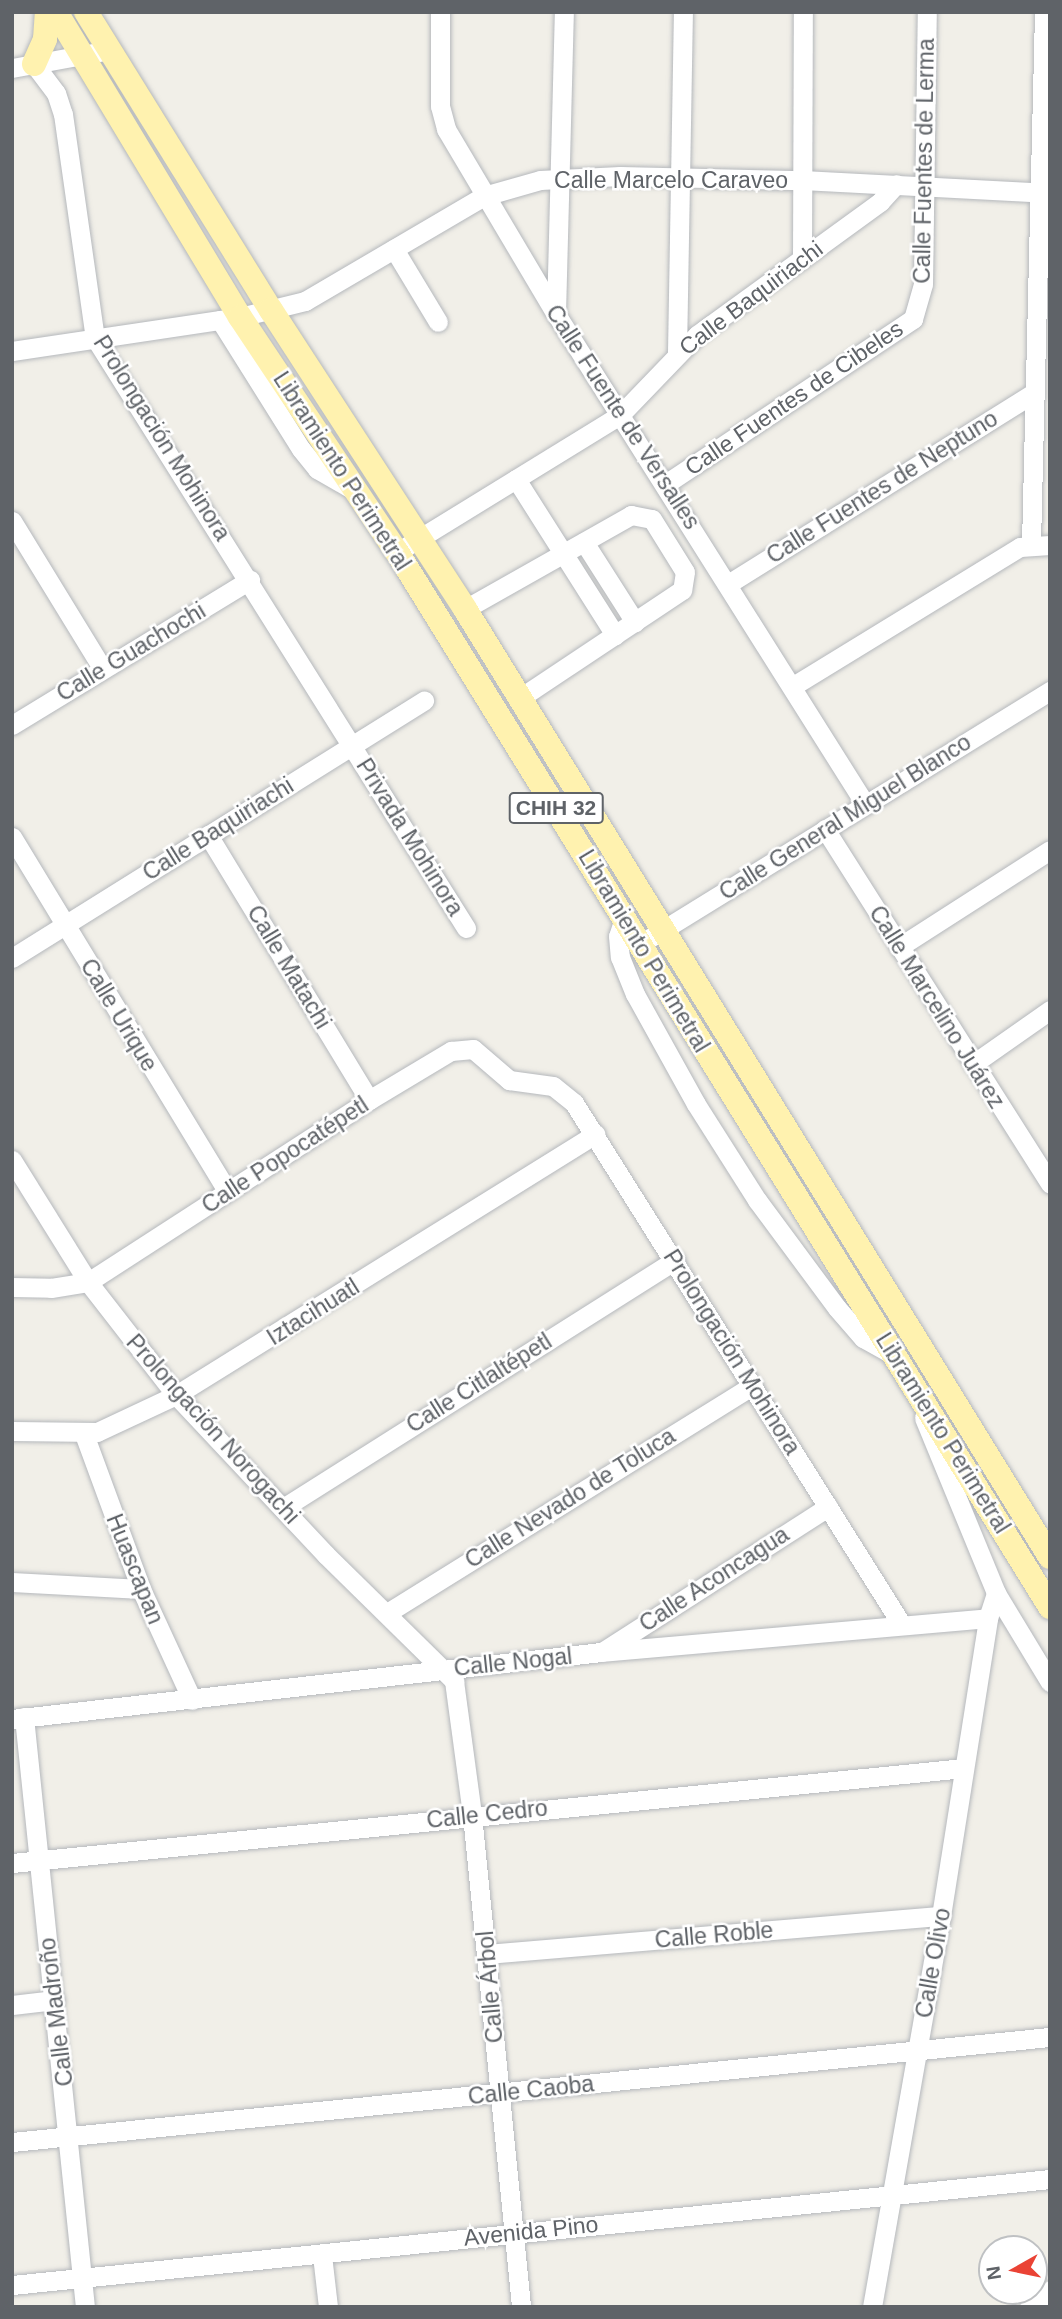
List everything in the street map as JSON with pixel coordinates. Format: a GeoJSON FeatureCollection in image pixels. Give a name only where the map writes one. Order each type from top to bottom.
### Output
{"type":"FeatureCollection","features":[{"type":"Feature","properties":{"kind":"main road"},"geometry":{"type":"LineString","coordinates":[[23,66],[45,39],[47,12]]}},
{"type":"Feature","properties":{"kind":"main road","name":"Libramiento Perimetral"},"geometry":{"type":"LineString","coordinates":[[56,12],[83,55],[230,318],[286,405],[358,492],[397,552],[923,1397],[1050,1607]]}},
{"type":"Feature","properties":{"kind":"main road","name":"Libramiento Perimetral"},"geometry":{"type":"LineString","coordinates":[[86,12],[271,310],[421,538],[1050,1558]]}},
{"type":"Feature","properties":{"kind":"street","name":"Calle Fuente de Versalles"},"geometry":{"type":"LineString","coordinates":[[440,12],[442,117],[484,196],[620,415],[667,483],[865,804]]}},
{"type":"Feature","properties":{"kind":"street"},"geometry":{"type":"LineString","coordinates":[[556,314],[564,12]]}},
{"type":"Feature","properties":{"kind":"street"},"geometry":{"type":"LineString","coordinates":[[677,352],[683,12]]}},
{"type":"Feature","properties":{"kind":"street"},"geometry":{"type":"LineString","coordinates":[[802,259],[803,12]]}},
{"type":"Feature","properties":{"kind":"street","name":"Calle Fuentes de Lerma"},"geometry":{"type":"LineString","coordinates":[[918,310],[927,12]]}},
{"type":"Feature","properties":{"kind":"street"},"geometry":{"type":"LineString","coordinates":[[793,686],[1041,545],[1035,391],[1045,193],[1044,12]]}},
{"type":"Feature","properties":{"kind":"street"},"geometry":{"type":"LineString","coordinates":[[23,66],[110,50]]}},
{"type":"Feature","properties":{"kind":"street","name":"Prolongación Mohinora"},"geometry":{"type":"LineString","coordinates":[[23,66],[56,93],[62,114],[95,338],[353,745]]}},
{"type":"Feature","properties":{"kind":"street","name":"Calle Marcelo Caraveo"},"geometry":{"type":"LineString","coordinates":[[12,351],[230,318],[304,301],[484,196],[560,178],[802,180],[1045,193]]}},
{"type":"Feature","properties":{"kind":"street","name":"Calle Baquiriachi"},"geometry":{"type":"LineString","coordinates":[[397,552],[620,415],[677,352],[880,202],[896,184]]}},
{"type":"Feature","properties":{"kind":"street"},"geometry":{"type":"LineString","coordinates":[[394,249],[438,322]]}},
{"type":"Feature","properties":{"kind":"street","name":"Calle Fuentes de Cibeles"},"geometry":{"type":"LineString","coordinates":[[667,483],[904,328],[918,310]]}},
{"type":"Feature","properties":{"kind":"street","name":"Calle Fuentes de Neptuno"},"geometry":{"type":"LineString","coordinates":[[729,584],[1035,391]]}},
{"type":"Feature","properties":{"kind":"street"},"geometry":{"type":"LineString","coordinates":[[516,479],[615,635]]}},
{"type":"Feature","properties":{"kind":"street"},"geometry":{"type":"LineString","coordinates":[[465,609],[631,515],[652,519],[685,572],[685,584],[635,622],[520,698]]}},
{"type":"Feature","properties":{"kind":"street"},"geometry":{"type":"LineString","coordinates":[[12,521],[102,668]]}},
{"type":"Feature","properties":{"kind":"street"},"geometry":{"type":"LineString","coordinates":[[584,542],[635,622]]}},
{"type":"Feature","properties":{"kind":"street","name":"Calle Guachochi"},"geometry":{"type":"LineString","coordinates":[[12,725],[250,580]]}},
{"type":"Feature","properties":{"kind":"street","name":"Calle General Miguel Blanco"},"geometry":{"type":"LineString","coordinates":[[640,944],[1050,691]]}},
{"type":"Feature","properties":{"kind":"street","name":"Calle Baquiriachi"},"geometry":{"type":"LineString","coordinates":[[12,958],[424,701]]}},
{"type":"Feature","properties":{"kind":"street","name":"Privada Mohinora"},"geometry":{"type":"LineString","coordinates":[[353,745],[466,928]]}},
{"type":"Feature","properties":{"kind":"street","name":"Calle Marcelino Juárez"},"geometry":{"type":"LineString","coordinates":[[825,830],[1050,1184]]}},
{"type":"Feature","properties":{"kind":"street","name":"Calle Matachi"},"geometry":{"type":"LineString","coordinates":[[208,835],[369,1100]]}},
{"type":"Feature","properties":{"kind":"street","name":"Calle Urique"},"geometry":{"type":"LineString","coordinates":[[12,837],[227,1191]]}},
{"type":"Feature","properties":{"kind":"street"},"geometry":{"type":"LineString","coordinates":[[899,947],[1050,850]]}},
{"type":"Feature","properties":{"kind":"street"},"geometry":{"type":"LineString","coordinates":[[624,918],[618,936],[620,957],[640,1004],[696,1104],[757,1200],[837,1308],[863,1338],[897,1357]]}},
{"type":"Feature","properties":{"kind":"street"},"geometry":{"type":"LineString","coordinates":[[973,1064],[1050,1010]]}},
{"type":"Feature","properties":{"kind":"street","name":"Calle Popocatépetl"},"geometry":{"type":"LineString","coordinates":[[12,1287],[51,1288],[88,1282],[369,1100],[461,1048],[479,1053],[509,1080],[553,1086]]}},
{"type":"Feature","properties":{"kind":"street","name":"Prolongación Mohinora"},"geometry":{"type":"LineString","coordinates":[[553,1086],[566,1094],[595,1134],[902,1625]]}},
{"type":"Feature","properties":{"kind":"street","name":"Iztacihuatl"},"geometry":{"type":"LineString","coordinates":[[12,1431],[84,1434],[176,1395],[595,1134]]}},
{"type":"Feature","properties":{"kind":"street","name":"Prolongación Norogachi"},"geometry":{"type":"LineString","coordinates":[[12,1160],[88,1282],[176,1395],[283,1508],[447,1669]]}},
{"type":"Feature","properties":{"kind":"street","name":"Calle Citlaltépetl"},"geometry":{"type":"LineString","coordinates":[[283,1508],[675,1259]]}},
{"type":"Feature","properties":{"kind":"street","name":"Calle Nevado de Toluca"},"geometry":{"type":"LineString","coordinates":[[387,1613],[752,1384]]}},
{"type":"Feature","properties":{"kind":"street"},"geometry":{"type":"LineString","coordinates":[[923,1397],[920,1410],[996,1593],[1050,1682]]}},
{"type":"Feature","properties":{"kind":"street","name":"Huascapan"},"geometry":{"type":"LineString","coordinates":[[84,1434],[141,1589],[192,1700]]}},
{"type":"Feature","properties":{"kind":"street","name":"Calle Aconcagua"},"geometry":{"type":"LineString","coordinates":[[601,1652],[828,1507]]}},
{"type":"Feature","properties":{"kind":"street"},"geometry":{"type":"LineString","coordinates":[[12,1582],[141,1589]]}},
{"type":"Feature","properties":{"kind":"street"},"geometry":{"type":"LineString","coordinates":[[988,1618],[996,1593]]}},
{"type":"Feature","properties":{"kind":"street","name":"Calle Nogal"},"geometry":{"type":"LineString","coordinates":[[18,1718],[601,1652],[988,1618]]}},
{"type":"Feature","properties":{"kind":"street","name":"Calle Olivo"},"geometry":{"type":"LineString","coordinates":[[872,2307],[941,1916],[988,1618]]}},
{"type":"Feature","properties":{"kind":"street","name":"Calle Árbol"},"geometry":{"type":"LineString","coordinates":[[447,1669],[459,1697],[521,2307]]}},
{"type":"Feature","properties":{"kind":"street","name":"Calle Madroño"},"geometry":{"type":"LineString","coordinates":[[18,1718],[39,1860],[71,2136],[85,2307]]}},
{"type":"Feature","properties":{"kind":"street","name":"Calle Cedro"},"geometry":{"type":"LineString","coordinates":[[12,1863],[963,1768]]}},
{"type":"Feature","properties":{"kind":"street","name":"Calle Roble"},"geometry":{"type":"LineString","coordinates":[[487,1954],[941,1916]]}},
{"type":"Feature","properties":{"kind":"street"},"geometry":{"type":"LineString","coordinates":[[12,2005],[55,2000]]}},
{"type":"Feature","properties":{"kind":"street","name":"Calle Caoba"},"geometry":{"type":"LineString","coordinates":[[12,2142],[917,2053],[1050,2037]]}},
{"type":"Feature","properties":{"kind":"street","name":"Avenida Pino"},"geometry":{"type":"LineString","coordinates":[[12,2285],[322,2255],[512,2232],[890,2198],[1050,2179]]}},
{"type":"Feature","properties":{"kind":"street"},"geometry":{"type":"LineString","coordinates":[[322,2255],[328,2307]]}}]}
